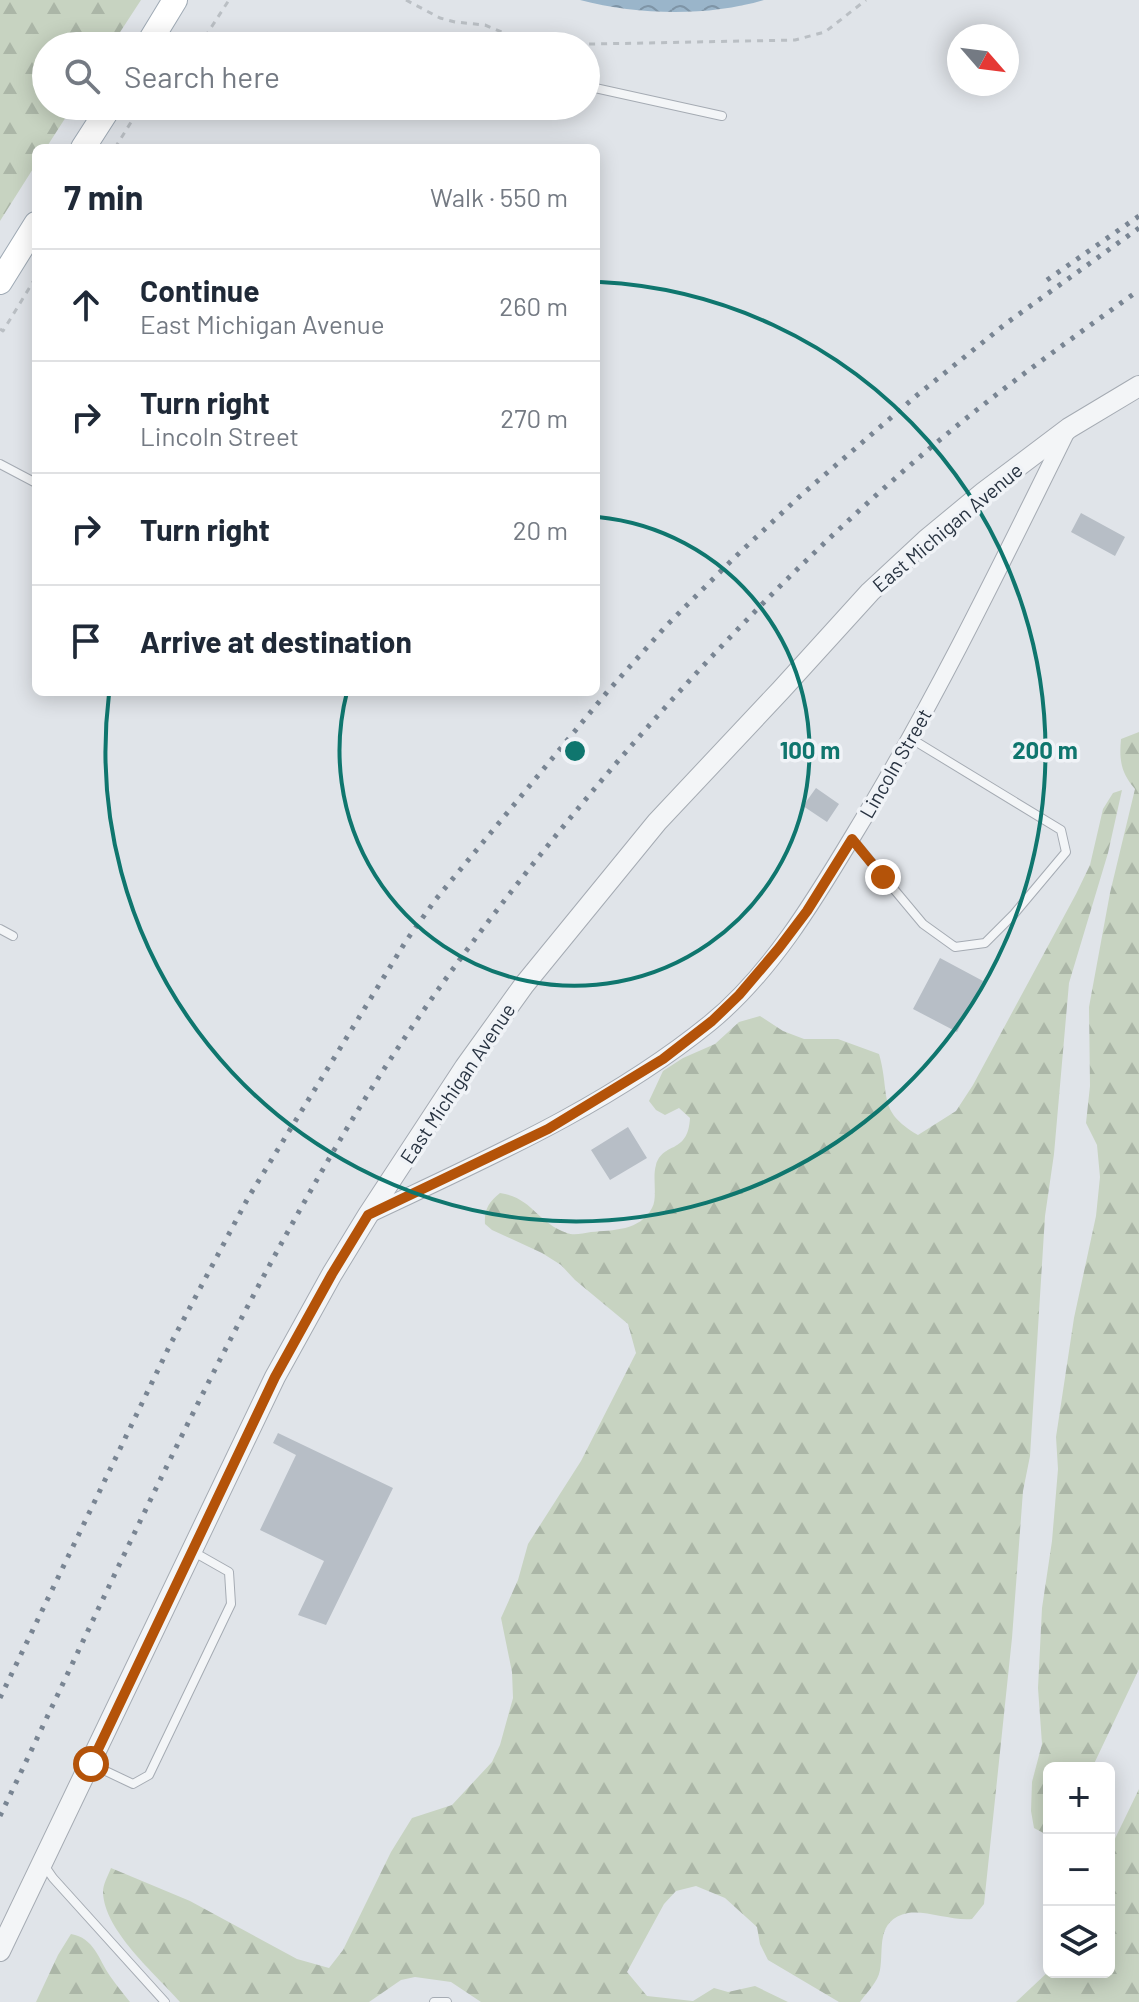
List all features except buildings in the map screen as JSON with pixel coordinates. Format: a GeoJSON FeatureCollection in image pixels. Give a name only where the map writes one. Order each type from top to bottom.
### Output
{"type":"FeatureCollection","features":[{"type":"Feature","properties":{"kind":"main road"},"geometry":{"type":"LineString","coordinates":[[155,32],[175,0]]}},
{"type":"Feature","properties":{"kind":"main road"},"geometry":{"type":"LineString","coordinates":[[86,144],[101,120]]}},
{"type":"Feature","properties":{"kind":"main road"},"geometry":{"type":"LineString","coordinates":[[0,282],[32,230]]}},
{"type":"Feature","properties":{"kind":"street","name":"East Michigan Avenue"},"geometry":{"type":"LineString","coordinates":[[0,1951],[275,1377],[368,1215],[465,1067],[524,985],[657,822],[870,592],[926,540],[1069,428],[1139,386]]}},
{"type":"Feature","properties":{"kind":"street","name":"Lincoln Street"},"geometry":{"type":"LineString","coordinates":[[368,1215],[548,1129],[663,1059],[712,1021],[739,995],[789,936],[852,839],[952,662],[1069,428]]}},
{"type":"Feature","properties":{"kind":"lane"},"geometry":{"type":"LineString","coordinates":[[600,89],[722,116]]}},
{"type":"Feature","properties":{"kind":"lane"},"geometry":{"type":"LineString","coordinates":[[0,464],[32,481]]}},
{"type":"Feature","properties":{"kind":"lane"},"geometry":{"type":"LineString","coordinates":[[852,839],[923,924],[955,947],[985,943],[1066,852],[1061,830],[910,738]]}},
{"type":"Feature","properties":{"kind":"lane"},"geometry":{"type":"LineString","coordinates":[[0,929],[13,936]]}},
{"type":"Feature","properties":{"kind":"lane"},"geometry":{"type":"LineString","coordinates":[[91,1764],[133,1784],[149,1775],[231,1604],[229,1572],[191,1551]]}},
{"type":"Feature","properties":{"kind":"lane"},"geometry":{"type":"LineString","coordinates":[[43,1863],[165,2002]]}},
{"type":"Feature","properties":{"kind":"lane"},"geometry":{"type":"LineString","coordinates":[[434,2002],[447,2002]]}},
{"type":"Feature","properties":{"kind":"path"},"geometry":{"type":"LineString","coordinates":[[209,32],[229,0]]}},
{"type":"Feature","properties":{"kind":"path"},"geometry":{"type":"LineString","coordinates":[[406,0],[440,18],[485,25],[506,32]]}},
{"type":"Feature","properties":{"kind":"path"},"geometry":{"type":"LineString","coordinates":[[600,44],[795,40],[825,32],[866,0]]}},
{"type":"Feature","properties":{"kind":"path"},"geometry":{"type":"LineString","coordinates":[[117,144],[132,120]]}},
{"type":"Feature","properties":{"kind":"path"},"geometry":{"type":"LineString","coordinates":[[0,329],[3,331],[32,284]]}},
{"type":"Feature","properties":{"kind":"green space"},"geometry":{"type":"Polygon","coordinates":[[[0,0],[141,0],[120,32],[32,32],[32,120],[64,120],[49,144],[32,144],[32,170],[0,221],[0,0]]]}},
{"type":"Feature","properties":{"kind":"green space"},"geometry":{"type":"Polygon","coordinates":[[[1139,732],[1139,1669],[1095,1762],[1043,1762],[1043,1833],[1034,1828],[1031,1811],[1032,1782],[1042,1744],[1038,1688],[1042,1608],[1058,1469],[1056,1437],[1074,1318],[1096,1216],[1100,1177],[1097,1145],[1086,1123],[1090,1086],[1089,1007],[1110,893],[1135,789],[1122,766],[1121,739],[1139,732]]]}},
{"type":"Feature","properties":{"kind":"green space"},"geometry":{"type":"Polygon","coordinates":[[[1122,790],[1108,853],[1069,983],[1054,1154],[1045,1216],[1030,1456],[1023,1491],[1012,1638],[984,1904],[972,1919],[915,1912],[890,1922],[883,1936],[879,1974],[860,2002],[839,2002],[768,1960],[760,1944],[757,1927],[725,1898],[696,1886],[676,1891],[664,1904],[627,1972],[647,1996],[693,2001],[714,1988],[728,1992],[755,1986],[788,2002],[481,2002],[451,1982],[415,1977],[401,1980],[369,2002],[180,2002],[121,1937],[112,1922],[103,1892],[111,1868],[190,1901],[297,1959],[329,1968],[343,1950],[391,1852],[412,1818],[452,1805],[492,1762],[500,1745],[513,1698],[512,1672],[501,1618],[518,1580],[528,1544],[581,1461],[636,1353],[628,1324],[561,1265],[485,1224],[490,1203],[500,1193],[511,1196],[528,1205],[548,1223],[573,1234],[617,1230],[640,1221],[654,1204],[655,1170],[659,1158],[685,1138],[690,1118],[679,1108],[665,1115],[649,1101],[663,1071],[715,1044],[739,1022],[760,1016],[783,1031],[804,1039],[838,1039],[879,1054],[890,1109],[896,1118],[918,1135],[956,1111],[1076,894],[1090,865],[1103,809],[1113,793],[1122,790]]]}},
{"type":"Feature","properties":{"kind":"green space"},"geometry":{"type":"Polygon","coordinates":[[[1139,1789],[1139,2002],[1016,2002],[1043,1977],[1115,1978],[1115,1839],[1139,1789]]]}},
{"type":"Feature","properties":{"kind":"green space"},"geometry":{"type":"Polygon","coordinates":[[[71,1934],[90,1944],[130,2002],[36,2002],[71,1934]]]}},
{"type":"Feature","properties":{"kind":"water"},"geometry":{"type":"Polygon","coordinates":[[[580,0],[764,0],[719,9],[672,12],[625,9],[580,0]]]}},
{"type":"Feature","properties":{"kind":"railway"},"geometry":{"type":"LineString","coordinates":[[1047,280],[1139,216]]}},
{"type":"Feature","properties":{"kind":"railway"},"geometry":{"type":"LineString","coordinates":[[0,1698],[170,1345],[248,1198],[406,941],[436,899],[608,691],[667,625],[735,557],[916,396],[1008,322],[1139,228]]}},
{"type":"Feature","properties":{"kind":"railway"},"geometry":{"type":"LineString","coordinates":[[0,1816],[163,1474],[293,1222],[340,1140],[410,1030],[487,923],[584,801],[673,699],[815,552],[969,416],[1139,290]]}},
{"type":"Feature","properties":{"kind":"route"},"geometry":{"type":"LineString","coordinates":[[91,1764],[275,1377],[368,1215],[548,1129],[663,1059],[712,1021],[779,948],[807,911],[852,839],[883,877]]}}]}
